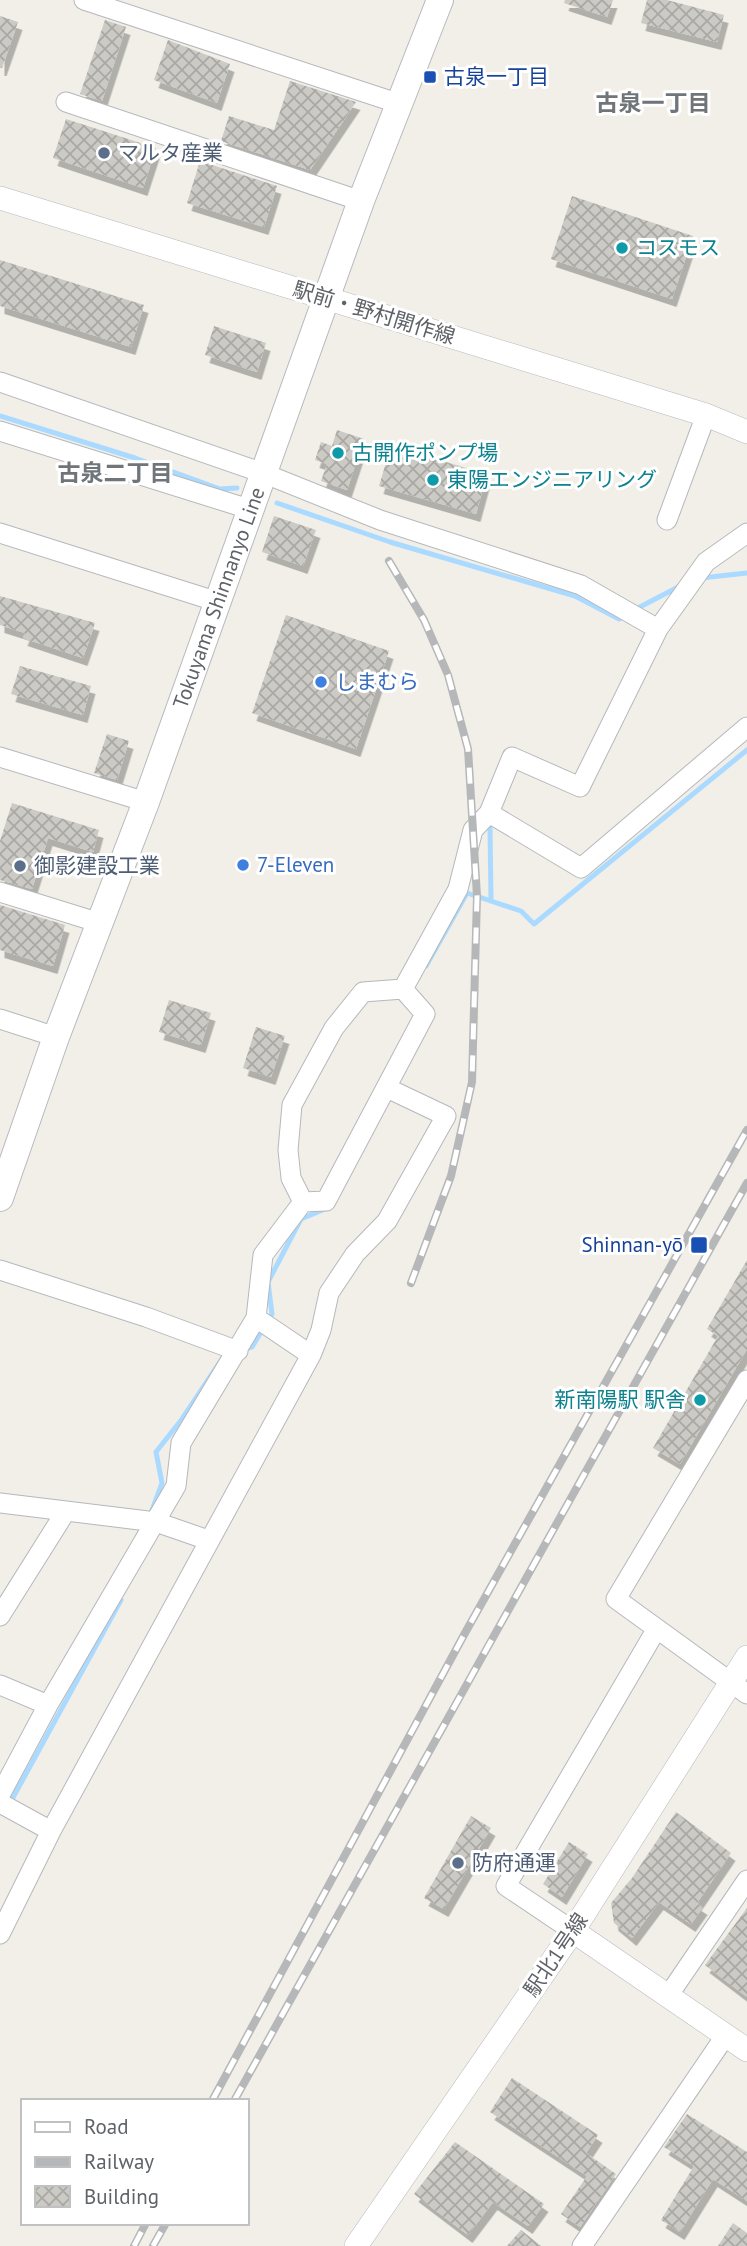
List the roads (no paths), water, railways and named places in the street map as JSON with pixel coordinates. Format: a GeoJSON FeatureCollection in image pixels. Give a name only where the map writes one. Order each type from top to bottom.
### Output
{"type":"FeatureCollection","features":[{"type":"Feature","properties":{"kind":"main road","name":"Tokuyama Shinnanyo Line"},"geometry":{"type":"LineString","coordinates":[[0,1198],[10,1142],[56,1037],[146,802],[215,601],[361,201],[397,103],[440,0]]}},
{"type":"Feature","properties":{"kind":"street"},"geometry":{"type":"LineString","coordinates":[[84,0],[397,103]]}},
{"type":"Feature","properties":{"kind":"street"},"geometry":{"type":"LineString","coordinates":[[66,102],[361,201]]}},
{"type":"Feature","properties":{"kind":"street","name":"駅前・野村開作線"},"geometry":{"type":"LineString","coordinates":[[0,198],[706,415],[747,432]]}},
{"type":"Feature","properties":{"kind":"street"},"geometry":{"type":"LineString","coordinates":[[0,382],[263,473],[380,520],[581,584],[659,629]]}},
{"type":"Feature","properties":{"kind":"street"},"geometry":{"type":"LineString","coordinates":[[667,520],[706,415]]}},
{"type":"Feature","properties":{"kind":"street"},"geometry":{"type":"LineString","coordinates":[[0,431],[249,509]]}},
{"type":"Feature","properties":{"kind":"street"},"geometry":{"type":"LineString","coordinates":[[0,533],[215,601]]}},
{"type":"Feature","properties":{"kind":"street"},"geometry":{"type":"LineString","coordinates":[[403,989],[458,889],[473,830],[489,813],[512,757],[580,787],[659,629],[706,562],[747,534]]}},
{"type":"Feature","properties":{"kind":"street"},"geometry":{"type":"LineString","coordinates":[[489,813],[581,868],[747,727]]}},
{"type":"Feature","properties":{"kind":"street"},"geometry":{"type":"LineString","coordinates":[[0,757],[146,802]]}},
{"type":"Feature","properties":{"kind":"street"},"geometry":{"type":"LineString","coordinates":[[0,892],[100,923]]}},
{"type":"Feature","properties":{"kind":"street"},"geometry":{"type":"LineString","coordinates":[[303,1202],[326,1202],[425,1014],[403,989]]}},
{"type":"Feature","properties":{"kind":"street"},"geometry":{"type":"LineString","coordinates":[[303,1202],[291,1178],[288,1150],[292,1105],[334,1028],[363,992],[403,989]]}},
{"type":"Feature","properties":{"kind":"street"},"geometry":{"type":"LineString","coordinates":[[0,1019],[56,1037]]}},
{"type":"Feature","properties":{"kind":"street"},"geometry":{"type":"LineString","coordinates":[[0,1934],[51,1831],[311,1355],[321,1330],[329,1293],[355,1254],[387,1221],[446,1116],[387,1088]]}},
{"type":"Feature","properties":{"kind":"street"},"geometry":{"type":"LineString","coordinates":[[0,1795],[48,1705],[176,1486],[176,1459],[181,1443],[256,1318],[263,1255],[303,1202]]}},
{"type":"Feature","properties":{"kind":"street"},"geometry":{"type":"LineString","coordinates":[[0,1270],[146,1317],[238,1351]]}},
{"type":"Feature","properties":{"kind":"street"},"geometry":{"type":"LineString","coordinates":[[256,1318],[311,1355]]}},
{"type":"Feature","properties":{"kind":"street"},"geometry":{"type":"LineString","coordinates":[[739,1689],[616,1598],[747,1380]]}},
{"type":"Feature","properties":{"kind":"street"},"geometry":{"type":"LineString","coordinates":[[0,1503],[156,1522],[208,1540]]}},
{"type":"Feature","properties":{"kind":"street"},"geometry":{"type":"LineString","coordinates":[[0,1616],[66,1511]]}},
{"type":"Feature","properties":{"kind":"street"},"geometry":{"type":"LineString","coordinates":[[656,1630],[506,1886],[747,2050]]}},
{"type":"Feature","properties":{"kind":"street","name":"駅北1号線"},"geometry":{"type":"LineString","coordinates":[[356,2246],[739,1689],[747,1657]]}},
{"type":"Feature","properties":{"kind":"street"},"geometry":{"type":"LineString","coordinates":[[0,1685],[48,1705]]}},
{"type":"Feature","properties":{"kind":"street"},"geometry":{"type":"LineString","coordinates":[[0,1803],[51,1831]]}},
{"type":"Feature","properties":{"kind":"street"},"geometry":{"type":"LineString","coordinates":[[668,1996],[747,1880]]}},
{"type":"Feature","properties":{"kind":"street"},"geometry":{"type":"LineString","coordinates":[[582,2246],[726,2035]]}},
{"type":"Feature","properties":{"kind":"waterway"},"geometry":{"type":"LineString","coordinates":[[0,416],[135,458],[220,489],[237,488]]}},
{"type":"Feature","properties":{"kind":"waterway"},"geometry":{"type":"LineString","coordinates":[[277,503],[390,542],[575,596],[619,619],[624,616]]}},
{"type":"Feature","properties":{"kind":"waterway"},"geometry":{"type":"LineString","coordinates":[[701,578],[747,573]]}},
{"type":"Feature","properties":{"kind":"waterway"},"geometry":{"type":"LineString","coordinates":[[636,609],[682,585]]}},
{"type":"Feature","properties":{"kind":"waterway"},"geometry":{"type":"LineString","coordinates":[[426,966],[467,893],[521,911],[534,924],[747,750]]}},
{"type":"Feature","properties":{"kind":"waterway"},"geometry":{"type":"LineString","coordinates":[[490,828],[491,898]]}},
{"type":"Feature","properties":{"kind":"waterway"},"geometry":{"type":"LineString","coordinates":[[243,1350],[252,1347],[272,1314],[268,1282],[301,1219],[325,1209]]}},
{"type":"Feature","properties":{"kind":"waterway"},"geometry":{"type":"LineString","coordinates":[[152,1510],[162,1483],[156,1452],[182,1419],[224,1356]]}},
{"type":"Feature","properties":{"kind":"waterway"},"geometry":{"type":"LineString","coordinates":[[10,1803],[121,1600]]}},
{"type":"Feature","properties":{"kind":"railway"},"geometry":{"type":"LineString","coordinates":[[389,561],[424,620],[448,675],[468,749],[477,896],[472,1082],[451,1176],[411,1283]]}},
{"type":"Feature","properties":{"kind":"railway"},"geometry":{"type":"LineString","coordinates":[[213,2099],[465,1633],[747,1130]]}},
{"type":"Feature","properties":{"kind":"railway"},"geometry":{"type":"LineString","coordinates":[[235,2099],[747,1183]]}},
{"type":"Feature","properties":{"kind":"railway"},"geometry":{"type":"LineString","coordinates":[[134,2246],[145,2225]]}},
{"type":"Feature","properties":{"kind":"railway"},"geometry":{"type":"LineString","coordinates":[[153,2246],[165,2225]]}},
{"type":"Feature","properties":{"kind":"place","name":"古泉一丁目"},"geometry":{"type":"Point","coordinates":[430,77]}},
{"type":"Feature","properties":{"kind":"place","name":"マルタ産業"},"geometry":{"type":"Point","coordinates":[104,153]}},
{"type":"Feature","properties":{"kind":"place","name":"コスモス"},"geometry":{"type":"Point","coordinates":[622,248]}},
{"type":"Feature","properties":{"kind":"place","name":"古開作ポンプ場"},"geometry":{"type":"Point","coordinates":[338,453]}},
{"type":"Feature","properties":{"kind":"place","name":"東陽エンジニアリング"},"geometry":{"type":"Point","coordinates":[433,480]}},
{"type":"Feature","properties":{"kind":"place","name":"しまむら"},"geometry":{"type":"Point","coordinates":[321,682]}},
{"type":"Feature","properties":{"kind":"place","name":"7-Eleven"},"geometry":{"type":"Point","coordinates":[243,865]}},
{"type":"Feature","properties":{"kind":"place","name":"御影建設工業"},"geometry":{"type":"Point","coordinates":[20,866]}},
{"type":"Feature","properties":{"kind":"place","name":"Shinnan-yō"},"geometry":{"type":"Point","coordinates":[699,1245]}},
{"type":"Feature","properties":{"kind":"place","name":"新南陽駅 駅舎"},"geometry":{"type":"Point","coordinates":[700,1400]}},
{"type":"Feature","properties":{"kind":"place","name":"防府通運"},"geometry":{"type":"Point","coordinates":[458,1863]}},
{"type":"Feature","properties":{"kind":"district","name":"古泉一丁目"},"geometry":{"type":"Point","coordinates":[653,103]}},
{"type":"Feature","properties":{"kind":"district","name":"古泉二丁目"},"geometry":{"type":"Point","coordinates":[115,473]}}]}
